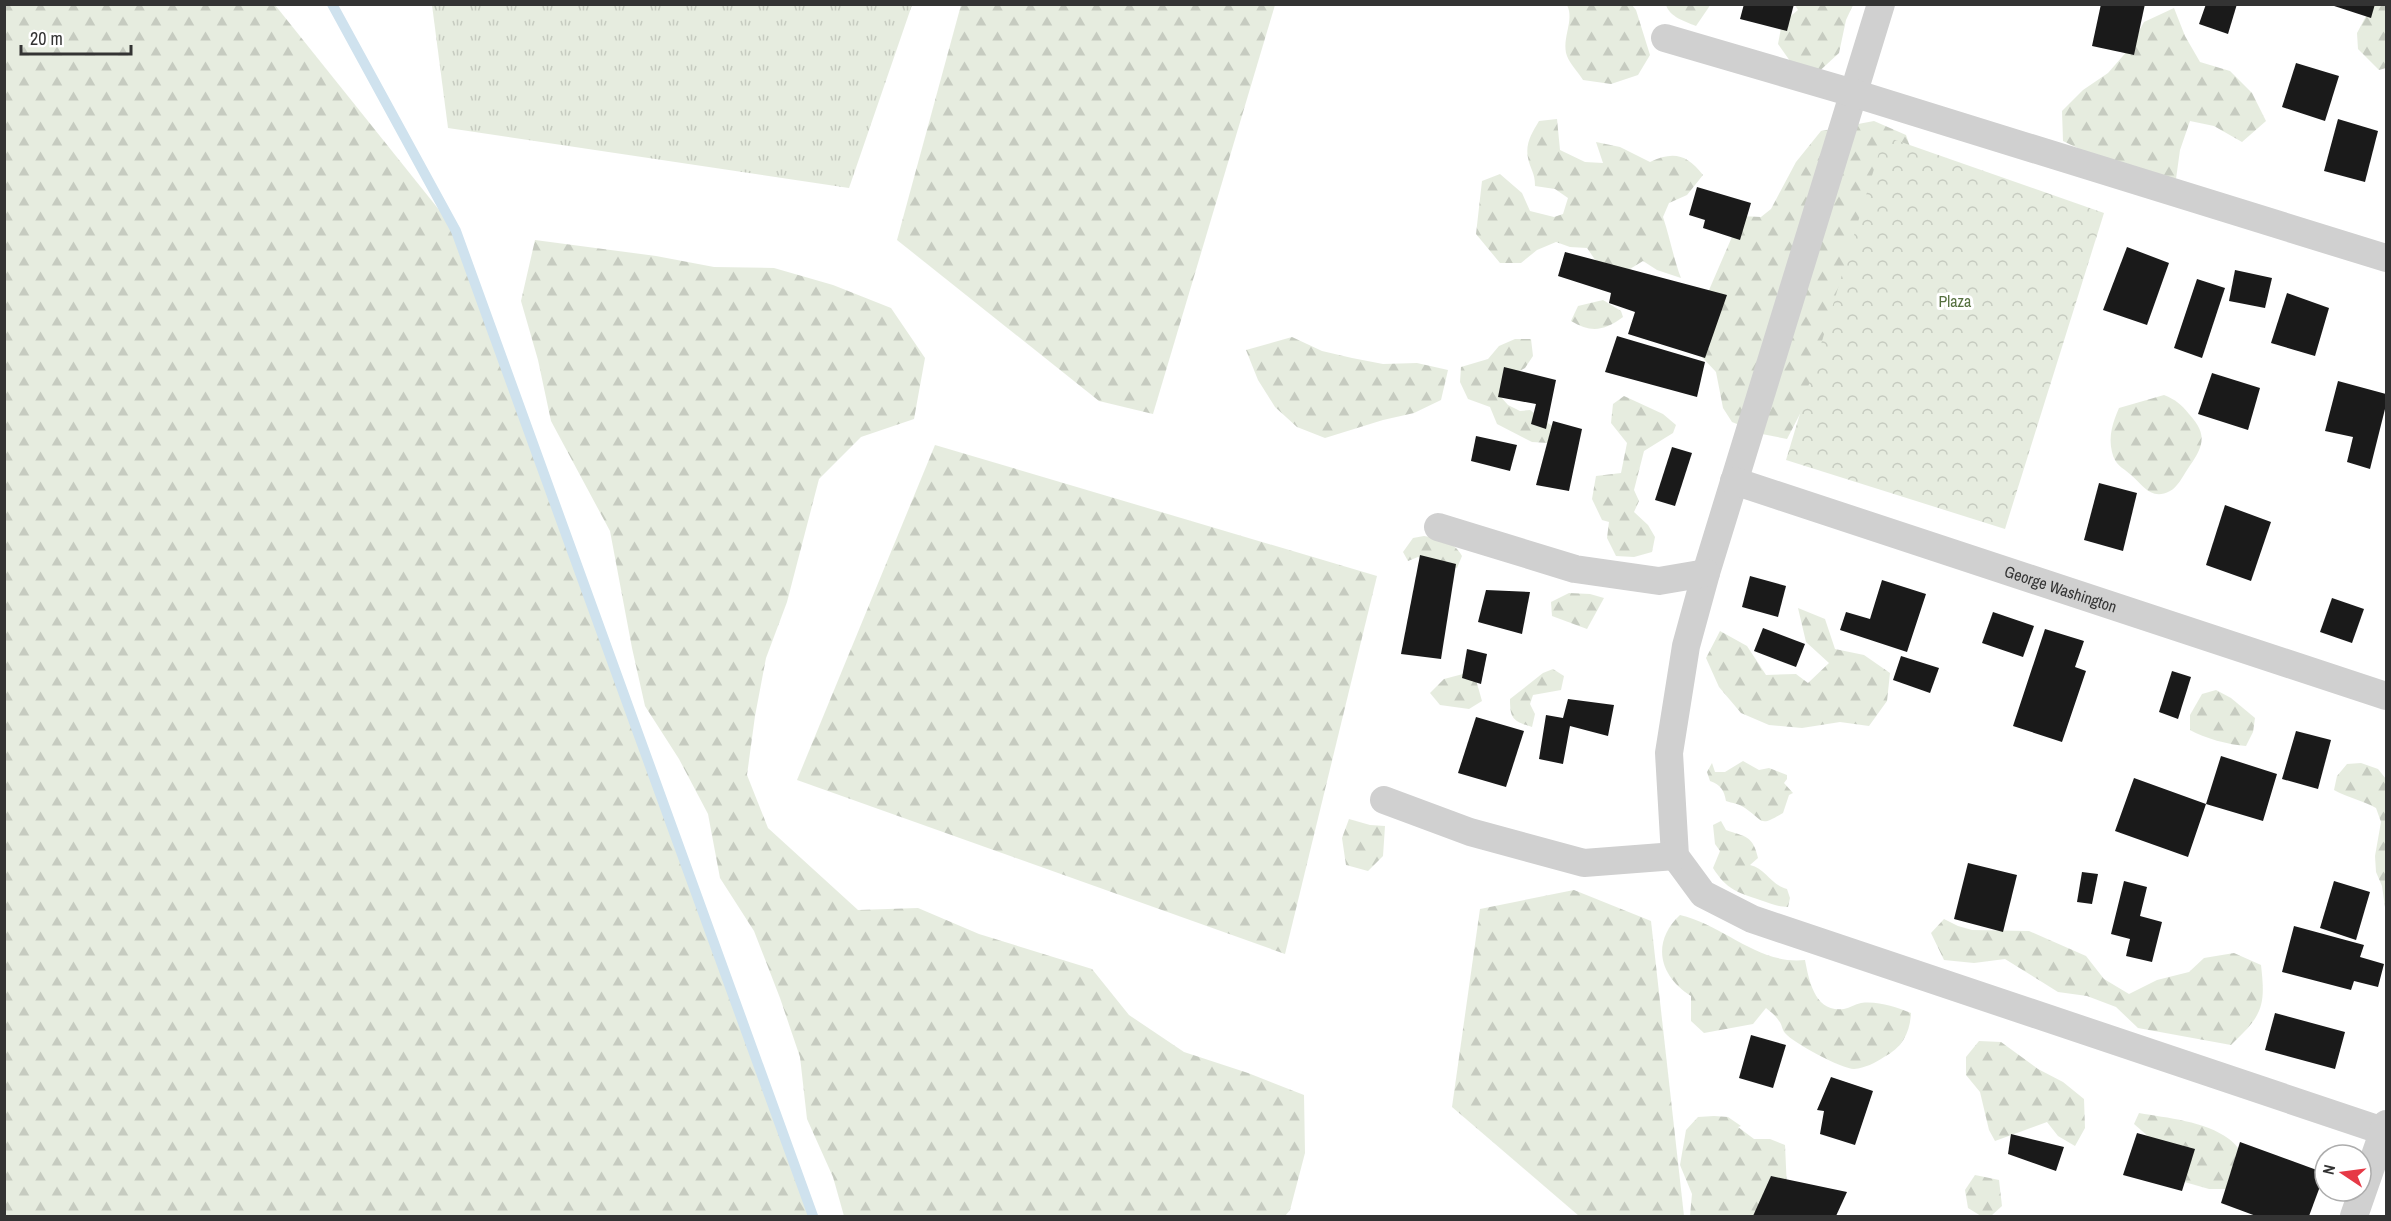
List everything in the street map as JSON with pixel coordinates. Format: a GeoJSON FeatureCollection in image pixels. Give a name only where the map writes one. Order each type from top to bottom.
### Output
{"type":"FeatureCollection","features":[{"type":"Feature","properties":{"kind":"street"},"geometry":{"type":"LineString","coordinates":[[1881,4],[1706,573],[1686,646],[1669,753],[1675,856],[1703,894],[1752,919],[2386,1129],[2354,1216]]}},
{"type":"Feature","properties":{"kind":"street"},"geometry":{"type":"LineString","coordinates":[[1665,38],[1853,93],[2386,258]]}},
{"type":"Feature","properties":{"kind":"street","name":"George Washington"},"geometry":{"type":"LineString","coordinates":[[1734,481],[2386,696]]}},
{"type":"Feature","properties":{"kind":"street"},"geometry":{"type":"LineString","coordinates":[[1438,527],[1575,569],[1659,581],[1706,573]]}},
{"type":"Feature","properties":{"kind":"street"},"geometry":{"type":"LineString","coordinates":[[1384,800],[1470,832],[1584,862],[1675,856]]}},
{"type":"Feature","properties":{"kind":"green space"},"geometry":{"type":"Polygon","coordinates":[[[5,4],[275,5],[456,231],[813,1216],[5,1216],[5,4]]]}},
{"type":"Feature","properties":{"kind":"green space"},"geometry":{"type":"Polygon","coordinates":[[[432,4],[912,5],[849,188],[448,128],[432,4]]]}},
{"type":"Feature","properties":{"kind":"green space"},"geometry":{"type":"Polygon","coordinates":[[[1711,4],[1696,26],[1674,16],[1666,5],[1711,4]]]}},
{"type":"Feature","properties":{"kind":"green space"},"geometry":{"type":"Polygon","coordinates":[[[961,5],[1275,5],[1153,414],[1099,401],[897,240],[961,5]]]}},
{"type":"Feature","properties":{"kind":"green space"},"geometry":{"type":"Polygon","coordinates":[[[1567,5],[1632,5],[1636,10],[1650,55],[1638,75],[1611,84],[1583,80],[1567,56],[1566,43],[1570,17],[1567,5]]]}},
{"type":"Feature","properties":{"kind":"green space"},"geometry":{"type":"Polygon","coordinates":[[[1795,5],[1853,5],[1846,20],[1839,53],[1813,77],[1795,68],[1778,44],[1782,23],[1798,10],[1795,5]]]}},
{"type":"Feature","properties":{"kind":"green space"},"geometry":{"type":"Polygon","coordinates":[[[2372,5],[2386,5],[2386,68],[2379,70],[2358,49],[2357,33],[2372,5]]]}},
{"type":"Feature","properties":{"kind":"green space"},"geometry":{"type":"Polygon","coordinates":[[[2174,8],[2185,36],[2200,62],[2230,71],[2252,93],[2266,121],[2242,142],[2214,126],[2190,121],[2180,150],[2176,179],[2092,155],[2063,141],[2062,111],[2083,90],[2108,73],[2129,49],[2144,22],[2174,8]]]}},
{"type":"Feature","properties":{"kind":"green space"},"geometry":{"type":"Polygon","coordinates":[[[1557,119],[1560,150],[1585,162],[1603,163],[1596,142],[1620,147],[1650,162],[1666,156],[1679,156],[1691,163],[1703,175],[1687,195],[1669,203],[1663,217],[1681,278],[1657,270],[1643,261],[1625,272],[1600,267],[1587,248],[1570,247],[1556,242],[1537,250],[1521,263],[1500,263],[1476,234],[1482,181],[1500,174],[1522,193],[1530,211],[1554,217],[1563,214],[1568,198],[1555,189],[1535,186],[1527,153],[1530,138],[1539,121],[1557,119]]]}},
{"type":"Feature","properties":{"kind":"green space"},"geometry":{"type":"Polygon","coordinates":[[[1874,121],[1906,135],[1916,164],[1856,306],[1787,439],[1762,434],[1732,422],[1723,408],[1716,372],[1687,341],[1741,216],[1761,217],[1771,209],[1796,162],[1821,131],[1874,121]]]}},
{"type":"Feature","properties":{"kind":"green space","name":"Plaza"},"geometry":{"type":"Polygon","coordinates":[[[1884,136],[2104,213],[2005,529],[1786,460],[1884,136]]]}},
{"type":"Feature","properties":{"kind":"green space"},"geometry":{"type":"Polygon","coordinates":[[[535,240],[656,256],[714,267],[774,268],[833,285],[891,308],[925,358],[914,419],[861,437],[819,479],[787,602],[766,658],[755,716],[747,775],[768,828],[858,910],[918,908],[979,934],[1092,969],[1129,1015],[1184,1052],[1248,1073],[1304,1095],[1305,1153],[1290,1210],[1285,1216],[844,1216],[833,1177],[807,1119],[800,1057],[754,931],[720,878],[708,814],[679,759],[645,706],[610,531],[551,421],[538,360],[521,301],[535,240]]]}},
{"type":"Feature","properties":{"kind":"green space"},"geometry":{"type":"Polygon","coordinates":[[[1603,300],[1621,311],[1623,317],[1610,325],[1597,329],[1571,321],[1578,306],[1603,300]]]}},
{"type":"Feature","properties":{"kind":"green space"},"geometry":{"type":"Polygon","coordinates":[[[1292,337],[1322,351],[1352,358],[1383,364],[1417,363],[1448,370],[1441,400],[1414,413],[1325,438],[1297,427],[1275,407],[1258,380],[1246,350],[1292,337]]]}},
{"type":"Feature","properties":{"kind":"green space"},"geometry":{"type":"Polygon","coordinates":[[[1515,339],[1531,339],[1533,356],[1525,368],[1514,374],[1500,396],[1508,405],[1520,411],[1530,410],[1552,426],[1548,443],[1532,442],[1497,424],[1490,407],[1468,399],[1460,382],[1461,367],[1488,359],[1499,346],[1515,339]]]}},
{"type":"Feature","properties":{"kind":"green space"},"geometry":{"type":"Polygon","coordinates":[[[2164,395],[2181,405],[2195,422],[2202,442],[2197,455],[2177,485],[2170,491],[2158,494],[2148,490],[2117,463],[2112,452],[2111,435],[2119,408],[2164,395]]]}},
{"type":"Feature","properties":{"kind":"green space"},"geometry":{"type":"Polygon","coordinates":[[[1624,396],[1663,414],[1676,425],[1673,433],[1644,451],[1634,490],[1639,501],[1634,512],[1648,525],[1655,537],[1652,552],[1634,557],[1616,556],[1607,538],[1609,522],[1602,520],[1592,499],[1596,476],[1621,473],[1627,443],[1611,423],[1613,404],[1624,396]]]}},
{"type":"Feature","properties":{"kind":"green space"},"geometry":{"type":"Polygon","coordinates":[[[935,445],[1377,576],[1285,954],[797,780],[935,445]]]}},
{"type":"Feature","properties":{"kind":"green space"},"geometry":{"type":"Polygon","coordinates":[[[1424,536],[1441,540],[1455,547],[1462,556],[1457,568],[1418,557],[1408,561],[1403,552],[1413,538],[1424,536]]]}},
{"type":"Feature","properties":{"kind":"green space"},"geometry":{"type":"Polygon","coordinates":[[[1569,593],[1590,594],[1604,598],[1587,629],[1552,616],[1551,602],[1569,593]]]}},
{"type":"Feature","properties":{"kind":"green space"},"geometry":{"type":"Polygon","coordinates":[[[1798,608],[1825,619],[1835,649],[1864,655],[1890,673],[1887,701],[1869,726],[1840,722],[1802,728],[1769,725],[1741,713],[1719,687],[1706,658],[1720,631],[1747,646],[1766,675],[1796,674],[1808,683],[1829,663],[1806,642],[1798,608]]]}},
{"type":"Feature","properties":{"kind":"green space"},"geometry":{"type":"Polygon","coordinates":[[[1553,669],[1564,676],[1561,690],[1533,695],[1530,704],[1535,714],[1532,727],[1517,721],[1512,715],[1510,699],[1543,673],[1553,669]]]}},
{"type":"Feature","properties":{"kind":"green space"},"geometry":{"type":"Polygon","coordinates":[[[1463,674],[1476,680],[1482,701],[1469,709],[1440,705],[1430,693],[1444,679],[1463,674]]]}},
{"type":"Feature","properties":{"kind":"green space"},"geometry":{"type":"Polygon","coordinates":[[[2216,690],[2231,698],[2255,718],[2253,732],[2246,746],[2217,741],[2190,730],[2190,715],[2202,694],[2216,690]]]}},
{"type":"Feature","properties":{"kind":"green space"},"geometry":{"type":"Polygon","coordinates":[[[1743,761],[1759,770],[1769,768],[1787,775],[1784,783],[1793,793],[1789,795],[1783,813],[1763,821],[1743,807],[1726,801],[1721,788],[1710,781],[1707,772],[1712,763],[1715,772],[1725,772],[1743,761]]]}},
{"type":"Feature","properties":{"kind":"green space"},"geometry":{"type":"Polygon","coordinates":[[[2361,763],[2378,769],[2386,779],[2386,914],[2382,886],[2376,872],[2375,856],[2381,822],[2376,808],[2334,790],[2337,776],[2347,764],[2361,763]]]}},
{"type":"Feature","properties":{"kind":"green space"},"geometry":{"type":"Polygon","coordinates":[[[1349,819],[1370,825],[1385,826],[1383,856],[1368,871],[1346,865],[1342,838],[1349,819]]]}},
{"type":"Feature","properties":{"kind":"green space"},"geometry":{"type":"Polygon","coordinates":[[[1721,821],[1726,830],[1751,841],[1758,858],[1750,865],[1787,889],[1790,898],[1788,907],[1774,905],[1739,892],[1728,886],[1718,875],[1713,868],[1720,851],[1715,844],[1713,825],[1721,821]]]}},
{"type":"Feature","properties":{"kind":"green space"},"geometry":{"type":"Polygon","coordinates":[[[1574,890],[1651,921],[1684,1216],[1579,1216],[1452,1107],[1480,909],[1574,890]]]}},
{"type":"Feature","properties":{"kind":"green space"},"geometry":{"type":"Polygon","coordinates":[[[1680,915],[1711,927],[1756,951],[1788,960],[1805,960],[1811,986],[1826,1006],[1844,1009],[1861,1003],[1874,1003],[1911,1013],[1904,1039],[1896,1049],[1881,1059],[1854,1069],[1829,1060],[1797,1043],[1785,1033],[1778,1019],[1766,1008],[1753,1024],[1704,1033],[1691,1021],[1691,996],[1672,979],[1663,958],[1662,947],[1665,936],[1680,915]]]}},
{"type":"Feature","properties":{"kind":"green space"},"geometry":{"type":"Polygon","coordinates":[[[1944,919],[1972,930],[2029,931],[2086,956],[2104,979],[2129,994],[2157,980],[2189,972],[2204,958],[2234,953],[2261,965],[2263,991],[2260,1010],[2231,1045],[2138,1028],[2116,1007],[2087,996],[2058,992],[2005,959],[1974,963],[1944,960],[1931,933],[1944,919]]]}},
{"type":"Feature","properties":{"kind":"green space"},"geometry":{"type":"Polygon","coordinates":[[[1979,1041],[2001,1042],[2038,1069],[2063,1082],[2084,1099],[2085,1128],[2075,1146],[2058,1136],[2047,1122],[1995,1141],[1989,1130],[1980,1092],[1966,1075],[1966,1057],[1979,1041]]]}},
{"type":"Feature","properties":{"kind":"green space"},"geometry":{"type":"Polygon","coordinates":[[[2139,1113],[2197,1124],[2231,1141],[2245,1156],[2233,1189],[2209,1189],[2174,1179],[2149,1137],[2134,1124],[2139,1113]]]}},
{"type":"Feature","properties":{"kind":"green space"},"geometry":{"type":"Polygon","coordinates":[[[1698,1117],[1728,1117],[1754,1139],[1770,1139],[1785,1145],[1787,1189],[1778,1216],[1690,1216],[1692,1194],[1680,1165],[1686,1130],[1698,1117]]]}},
{"type":"Feature","properties":{"kind":"green space"},"geometry":{"type":"Polygon","coordinates":[[[1975,1175],[1999,1180],[2002,1206],[1991,1216],[1981,1216],[1968,1208],[1965,1190],[1975,1175]]]}},
{"type":"Feature","properties":{"kind":"building"},"geometry":{"type":"Polygon","coordinates":[[[1744,4],[1794,4],[1787,31],[1740,19],[1744,4]]]}},
{"type":"Feature","properties":{"kind":"building"},"geometry":{"type":"Polygon","coordinates":[[[2101,4],[2145,4],[2134,55],[2092,46],[2101,4]]]}},
{"type":"Feature","properties":{"kind":"building"},"geometry":{"type":"Polygon","coordinates":[[[2206,4],[2237,4],[2228,34],[2199,24],[2206,4]]]}},
{"type":"Feature","properties":{"kind":"building"},"geometry":{"type":"Polygon","coordinates":[[[2328,4],[2375,4],[2371,18],[2328,4]]]}},
{"type":"Feature","properties":{"kind":"building"},"geometry":{"type":"Polygon","coordinates":[[[2296,63],[2339,76],[2325,121],[2282,107],[2296,63]]]}},
{"type":"Feature","properties":{"kind":"building"},"geometry":{"type":"Polygon","coordinates":[[[2338,119],[2378,131],[2365,182],[2324,171],[2338,119]]]}},
{"type":"Feature","properties":{"kind":"building"},"geometry":{"type":"Polygon","coordinates":[[[1697,187],[1751,203],[1740,240],[1703,228],[1705,220],[1689,215],[1697,187]]]}},
{"type":"Feature","properties":{"kind":"building"},"geometry":{"type":"Polygon","coordinates":[[[2127,247],[2169,263],[2147,325],[2103,310],[2127,247]]]}},
{"type":"Feature","properties":{"kind":"building"},"geometry":{"type":"Polygon","coordinates":[[[1565,252],[1727,295],[1705,358],[1628,334],[1635,312],[1609,303],[1611,293],[1558,276],[1565,252]]]}},
{"type":"Feature","properties":{"kind":"building"},"geometry":{"type":"Polygon","coordinates":[[[2235,270],[2272,278],[2265,308],[2229,301],[2235,270]]]}},
{"type":"Feature","properties":{"kind":"building"},"geometry":{"type":"Polygon","coordinates":[[[2197,279],[2225,288],[2202,358],[2174,348],[2197,279]]]}},
{"type":"Feature","properties":{"kind":"building"},"geometry":{"type":"Polygon","coordinates":[[[2287,293],[2329,308],[2315,356],[2271,343],[2287,293]]]}},
{"type":"Feature","properties":{"kind":"building"},"geometry":{"type":"Polygon","coordinates":[[[1617,336],[1705,362],[1697,397],[1605,372],[1617,336]]]}},
{"type":"Feature","properties":{"kind":"building"},"geometry":{"type":"Polygon","coordinates":[[[1504,367],[1556,380],[1546,429],[1531,424],[1536,404],[1498,397],[1504,367]]]}},
{"type":"Feature","properties":{"kind":"building"},"geometry":{"type":"Polygon","coordinates":[[[2212,373],[2260,388],[2248,430],[2198,414],[2212,373]]]}},
{"type":"Feature","properties":{"kind":"building"},"geometry":{"type":"Polygon","coordinates":[[[2338,381],[2386,394],[2386,405],[2370,469],[2347,462],[2353,437],[2325,431],[2338,381]]]}},
{"type":"Feature","properties":{"kind":"building"},"geometry":{"type":"Polygon","coordinates":[[[1553,421],[1582,429],[1569,491],[1536,485],[1553,421]]]}},
{"type":"Feature","properties":{"kind":"building"},"geometry":{"type":"Polygon","coordinates":[[[1476,436],[1517,445],[1510,471],[1471,461],[1476,436]]]}},
{"type":"Feature","properties":{"kind":"building"},"geometry":{"type":"Polygon","coordinates":[[[1672,447],[1692,453],[1675,506],[1655,500],[1672,447]]]}},
{"type":"Feature","properties":{"kind":"building"},"geometry":{"type":"Polygon","coordinates":[[[2099,483],[2137,493],[2123,551],[2084,540],[2099,483]]]}},
{"type":"Feature","properties":{"kind":"building"},"geometry":{"type":"Polygon","coordinates":[[[2225,505],[2271,522],[2251,581],[2206,565],[2225,505]]]}},
{"type":"Feature","properties":{"kind":"building"},"geometry":{"type":"Polygon","coordinates":[[[1420,555],[1456,564],[1441,659],[1401,654],[1420,555]]]}},
{"type":"Feature","properties":{"kind":"building"},"geometry":{"type":"Polygon","coordinates":[[[1750,576],[1786,586],[1778,617],[1742,607],[1750,576]]]}},
{"type":"Feature","properties":{"kind":"building"},"geometry":{"type":"Polygon","coordinates":[[[1882,580],[1926,594],[1907,652],[1840,630],[1846,612],[1870,619],[1882,580]]]}},
{"type":"Feature","properties":{"kind":"building"},"geometry":{"type":"Polygon","coordinates":[[[1486,590],[1530,592],[1522,634],[1478,622],[1486,590]]]}},
{"type":"Feature","properties":{"kind":"building"},"geometry":{"type":"Polygon","coordinates":[[[2332,598],[2364,609],[2352,643],[2320,632],[2332,598]]]}},
{"type":"Feature","properties":{"kind":"building"},"geometry":{"type":"Polygon","coordinates":[[[1993,612],[2034,626],[2023,657],[1982,643],[1993,612]]]}},
{"type":"Feature","properties":{"kind":"building"},"geometry":{"type":"Polygon","coordinates":[[[1763,628],[1805,644],[1796,667],[1754,651],[1763,628]]]}},
{"type":"Feature","properties":{"kind":"building"},"geometry":{"type":"Polygon","coordinates":[[[2045,629],[2084,641],[2075,667],[2086,671],[2062,742],[2013,726],[2045,629]]]}},
{"type":"Feature","properties":{"kind":"building"},"geometry":{"type":"Polygon","coordinates":[[[1467,649],[1487,654],[1481,684],[1462,678],[1467,649]]]}},
{"type":"Feature","properties":{"kind":"building"},"geometry":{"type":"Polygon","coordinates":[[[1901,656],[1939,668],[1930,693],[1893,680],[1901,656]]]}},
{"type":"Feature","properties":{"kind":"building"},"geometry":{"type":"Polygon","coordinates":[[[2172,671],[2191,677],[2178,719],[2159,712],[2172,671]]]}},
{"type":"Feature","properties":{"kind":"building"},"geometry":{"type":"Polygon","coordinates":[[[1568,699],[1614,705],[1608,736],[1570,726],[1563,764],[1539,759],[1546,715],[1563,718],[1568,699]]]}},
{"type":"Feature","properties":{"kind":"building"},"geometry":{"type":"Polygon","coordinates":[[[1476,717],[1524,731],[1506,787],[1458,773],[1476,717]]]}},
{"type":"Feature","properties":{"kind":"building"},"geometry":{"type":"Polygon","coordinates":[[[2296,731],[2331,740],[2318,789],[2282,779],[2296,731]]]}},
{"type":"Feature","properties":{"kind":"building"},"geometry":{"type":"Polygon","coordinates":[[[2221,756],[2277,774],[2263,821],[2206,804],[2221,756]]]}},
{"type":"Feature","properties":{"kind":"building"},"geometry":{"type":"Polygon","coordinates":[[[2134,778],[2206,804],[2188,857],[2115,831],[2134,778]]]}},
{"type":"Feature","properties":{"kind":"building"},"geometry":{"type":"Polygon","coordinates":[[[1968,863],[2017,875],[2003,932],[1954,919],[1968,863]]]}},
{"type":"Feature","properties":{"kind":"building"},"geometry":{"type":"Polygon","coordinates":[[[2082,872],[2098,874],[2092,904],[2077,902],[2082,872]]]}},
{"type":"Feature","properties":{"kind":"building"},"geometry":{"type":"Polygon","coordinates":[[[2124,881],[2147,887],[2140,916],[2162,922],[2152,962],[2126,956],[2130,939],[2111,934],[2124,881]]]}},
{"type":"Feature","properties":{"kind":"building"},"geometry":{"type":"Polygon","coordinates":[[[2334,881],[2370,892],[2356,940],[2320,928],[2334,881]]]}},
{"type":"Feature","properties":{"kind":"building"},"geometry":{"type":"Polygon","coordinates":[[[2294,926],[2364,945],[2360,957],[2384,964],[2378,987],[2354,981],[2351,990],[2282,972],[2294,926]]]}},
{"type":"Feature","properties":{"kind":"building"},"geometry":{"type":"Polygon","coordinates":[[[2275,1013],[2345,1032],[2335,1069],[2265,1050],[2275,1013]]]}},
{"type":"Feature","properties":{"kind":"building"},"geometry":{"type":"Polygon","coordinates":[[[1751,1035],[1786,1045],[1773,1088],[1739,1078],[1751,1035]]]}},
{"type":"Feature","properties":{"kind":"building"},"geometry":{"type":"Polygon","coordinates":[[[1831,1077],[1873,1091],[1855,1145],[1820,1134],[1824,1111],[1817,1110],[1831,1077]]]}},
{"type":"Feature","properties":{"kind":"building"},"geometry":{"type":"Polygon","coordinates":[[[2137,1133],[2195,1149],[2182,1191],[2123,1175],[2137,1133]]]}},
{"type":"Feature","properties":{"kind":"building"},"geometry":{"type":"Polygon","coordinates":[[[2011,1134],[2064,1147],[2056,1171],[2008,1154],[2011,1134]]]}},
{"type":"Feature","properties":{"kind":"building"},"geometry":{"type":"Polygon","coordinates":[[[2240,1142],[2313,1169],[2314,1203],[2309,1216],[2256,1216],[2221,1203],[2240,1142]]]}},
{"type":"Feature","properties":{"kind":"building"},"geometry":{"type":"Polygon","coordinates":[[[1771,1176],[1847,1192],[1836,1216],[1753,1216],[1771,1176]]]}},
{"type":"Feature","properties":{"kind":"waterway"},"geometry":{"type":"LineString","coordinates":[[332,4],[456,231],[813,1216]]}}]}
